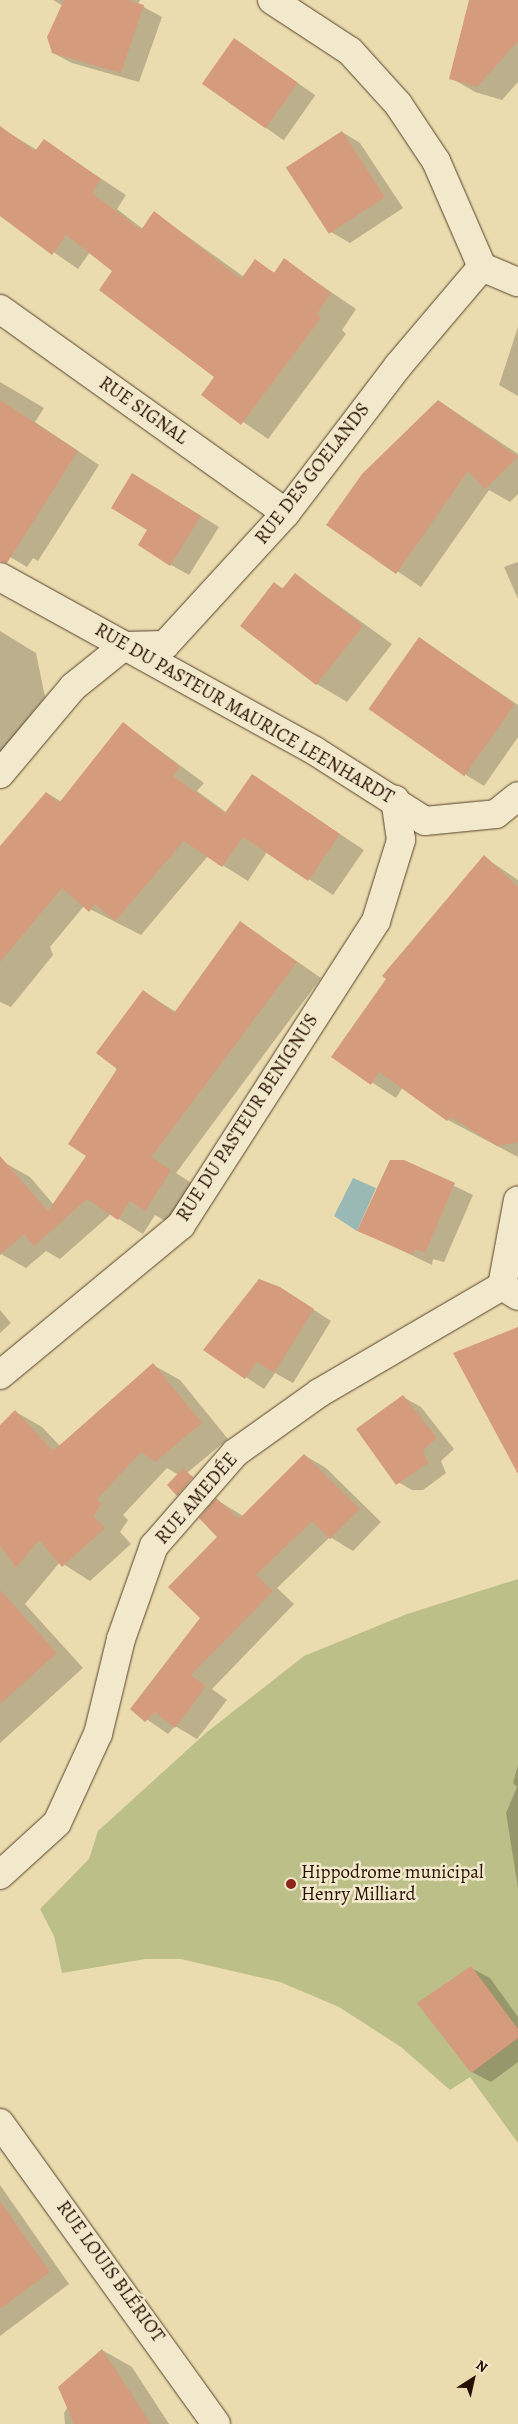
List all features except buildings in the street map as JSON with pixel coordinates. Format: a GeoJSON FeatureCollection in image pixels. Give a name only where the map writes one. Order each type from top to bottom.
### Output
{"type":"FeatureCollection","features":[{"type":"Feature","properties":{"kind":"street"},"geometry":{"type":"LineString","coordinates":[[272,0],[350,51],[398,104],[436,161],[482,267],[518,282]]}},
{"type":"Feature","properties":{"kind":"street","name":"RUE DES GOELANDS"},"geometry":{"type":"LineString","coordinates":[[124,646],[165,645],[286,513],[398,366],[482,267]]}},
{"type":"Feature","properties":{"kind":"street","name":"RUE SIGNAL"},"geometry":{"type":"LineString","coordinates":[[0,309],[286,513]]}},
{"type":"Feature","properties":{"kind":"street","name":"RUE DU PASTEUR MAURICE LEENHARDT"},"geometry":{"type":"LineString","coordinates":[[0,577],[395,800],[425,820],[496,814],[518,796]]}},
{"type":"Feature","properties":{"kind":"street"},"geometry":{"type":"LineString","coordinates":[[0,774],[73,687],[124,646]]}},
{"type":"Feature","properties":{"kind":"street","name":"RUE DU PASTEUR BENIGNUS"},"geometry":{"type":"LineString","coordinates":[[0,1375],[181,1225],[376,920],[401,840],[395,800]]}},
{"type":"Feature","properties":{"kind":"street"},"geometry":{"type":"LineString","coordinates":[[510,1291],[518,1200]]}},
{"type":"Feature","properties":{"kind":"street","name":"RUE AMEDÉE"},"geometry":{"type":"LineString","coordinates":[[0,1875],[57,1822],[98,1734],[121,1639],[154,1546],[235,1453],[319,1393],[510,1291]]}},
{"type":"Feature","properties":{"kind":"street","name":"RUE LOUIS BLÉRIOT"},"geometry":{"type":"LineString","coordinates":[[0,2123],[216,2424]]}},
{"type":"Feature","properties":{"kind":"green space","name":"Hippodrome municipal Henry Milliard"},"geometry":{"type":"Polygon","coordinates":[[[518,1579],[518,2143],[470,2077],[450,2090],[401,2047],[339,2007],[280,1982],[181,1959],[145,1959],[62,1973],[54,1936],[40,1909],[89,1859],[98,1831],[207,1732],[304,1656],[407,1614],[518,1579]]]}},
{"type":"Feature","properties":{"kind":"water"},"geometry":{"type":"Polygon","coordinates":[[[353,1178],[376,1188],[357,1231],[334,1216],[353,1178]]]}},
{"type":"Feature","properties":{"kind":"place","name":"Hippodrome municipal Henry Milliard"},"geometry":{"type":"Point","coordinates":[291,1884]}}]}
